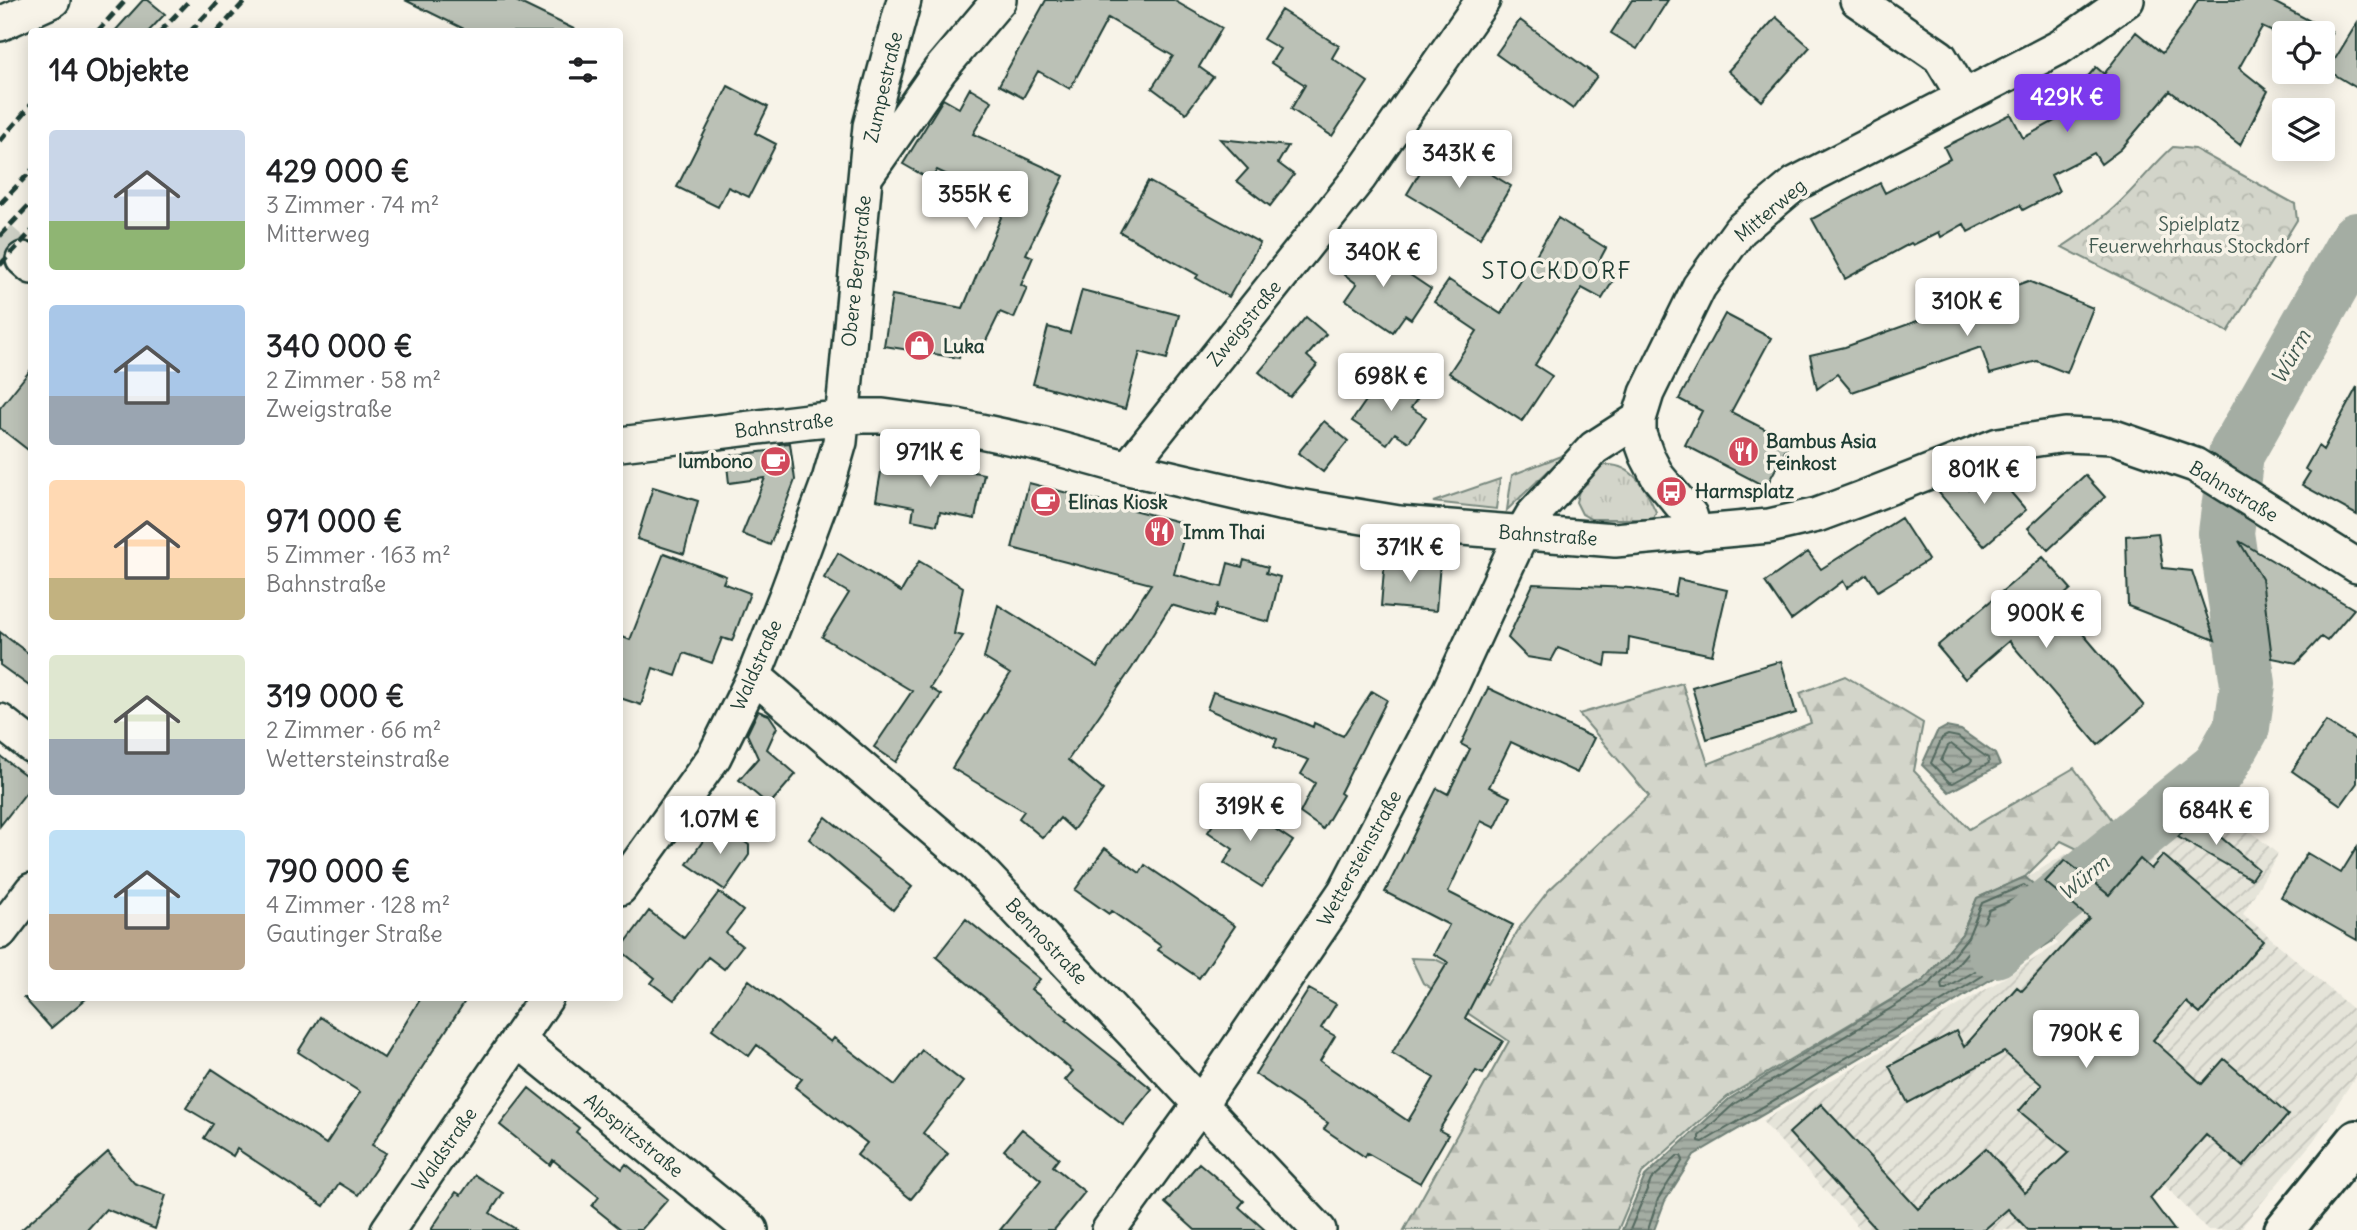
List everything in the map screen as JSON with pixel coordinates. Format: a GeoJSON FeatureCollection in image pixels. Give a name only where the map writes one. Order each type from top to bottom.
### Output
{"type":"FeatureCollection","features":[{"type":"Feature","properties":{"kind":"main road"},"geometry":{"type":"LineString","coordinates":[[2284,1230],[2357,1140]]}},
{"type":"Feature","properties":{"kind":"street"},"geometry":{"type":"LineString","coordinates":[[0,24],[52,0]]}},
{"type":"Feature","properties":{"kind":"street","name":"Zumpestraße"},"geometry":{"type":"LineString","coordinates":[[866,175],[870,126],[904,0]]}},
{"type":"Feature","properties":{"kind":"street","name":"Obere Bergstraße"},"geometry":{"type":"LineString","coordinates":[[842,418],[866,175],[940,70],[999,0]]}},
{"type":"Feature","properties":{"kind":"street","name":"Zweigstraße"},"geometry":{"type":"LineString","coordinates":[[1128,468],[1360,178],[1483,0]]}},
{"type":"Feature","properties":{"kind":"street"},"geometry":{"type":"LineString","coordinates":[[1857,0],[1940,57],[1964,97]]}},
{"type":"Feature","properties":{"kind":"street","name":"Mitterweg"},"geometry":{"type":"LineString","coordinates":[[1639,419],[1647,393],[1699,287],[1740,230],[1795,184],[2060,47],[2127,0]]}},
{"type":"Feature","properties":{"kind":"street","name":"Bahnstraße"},"geometry":{"type":"LineString","coordinates":[[623,444],[842,418],[883,416],[957,426],[1041,444],[1128,468],[1279,503],[1399,523],[1615,540],[1769,526],[1817,515],[1997,445],[2065,435],[2114,437],[2195,465],[2357,566]]}},
{"type":"Feature","properties":{"kind":"street","name":"Waldstraße"},"geometry":{"type":"LineString","coordinates":[[623,884],[714,757],[754,676],[829,480],[840,442],[842,418]]}},
{"type":"Feature","properties":{"kind":"street"},"geometry":{"type":"LineString","coordinates":[[1522,533],[1532,516],[1594,448],[1639,419]]}},
{"type":"Feature","properties":{"kind":"street"},"geometry":{"type":"LineString","coordinates":[[1639,419],[1639,434],[1647,456],[1658,477],[1690,515],[1696,534]]}},
{"type":"Feature","properties":{"kind":"street","name":"Wettersteinstraße"},"geometry":{"type":"LineString","coordinates":[[1110,1230],[1201,1103],[1345,891],[1450,689],[1522,533]]}},
{"type":"Feature","properties":{"kind":"street","name":"Bennostraße"},"geometry":{"type":"LineString","coordinates":[[754,676],[975,865],[1319,1230]]}},
{"type":"Feature","properties":{"kind":"street"},"geometry":{"type":"LineString","coordinates":[[0,721],[28,743]]}},
{"type":"Feature","properties":{"kind":"street"},"geometry":{"type":"LineString","coordinates":[[0,932],[28,895]]}},
{"type":"Feature","properties":{"kind":"street","name":"Waldstraße"},"geometry":{"type":"LineString","coordinates":[[388,1230],[544,1001]]}},
{"type":"Feature","properties":{"kind":"street","name":"Alpspitzstraße"},"geometry":{"type":"LineString","coordinates":[[518,1040],[751,1230]]}},
{"type":"Feature","properties":{"kind":"shaded area"},"geometry":{"type":"Polygon","coordinates":[[[2203,792],[2278,854],[2243,914],[2357,1013],[2357,1074],[2314,1140],[2239,1230],[2208,1230],[2146,1166],[2085,1230],[1861,1230],[1762,1121],[2058,944],[2041,926],[1980,905],[2066,854],[2085,870],[2102,856],[2123,875],[2203,792]]]}},
{"type":"Feature","properties":{"kind":"green space","name":"Spielplatz Feuerwehrhaus Stockdorf"},"geometry":{"type":"Polygon","coordinates":[[[2173,147],[2195,149],[2295,204],[2297,220],[2228,332],[2062,247],[2112,209],[2173,147]]]}},
{"type":"Feature","properties":{"kind":"green space"},"geometry":{"type":"Polygon","coordinates":[[[1566,454],[1507,510],[1512,475],[1566,454]]]}},
{"type":"Feature","properties":{"kind":"green space"},"geometry":{"type":"Polygon","coordinates":[[[1605,465],[1623,468],[1637,479],[1656,512],[1653,519],[1591,519],[1582,514],[1576,502],[1582,482],[1587,474],[1605,465]]]}},
{"type":"Feature","properties":{"kind":"green space"},"geometry":{"type":"Polygon","coordinates":[[[1500,479],[1496,509],[1433,502],[1500,479]]]}},
{"type":"Feature","properties":{"kind":"green space"},"geometry":{"type":"Polygon","coordinates":[[[1845,676],[1923,723],[1914,771],[1969,829],[2074,768],[2118,828],[2092,856],[2061,841],[2025,877],[1977,898],[1962,934],[1924,980],[1727,1097],[1642,1173],[1618,1230],[1404,1230],[1509,1041],[1423,983],[1411,958],[1435,959],[1487,984],[1520,927],[1549,890],[1649,796],[1579,714],[1682,683],[1708,764],[1811,723],[1800,693],[1845,676]]]}},
{"type":"Feature","properties":{"kind":"water"},"geometry":{"type":"Polygon","coordinates":[[[1946,727],[1961,730],[1995,754],[2000,765],[1949,792],[1922,765],[1937,732],[1946,727]]]}},
{"type":"Feature","properties":{"kind":"water"},"geometry":{"type":"Polygon","coordinates":[[[2025,877],[2074,918],[2051,942],[1940,1011],[1694,1155],[1665,1201],[1654,1230],[1622,1230],[1645,1176],[1729,1099],[1924,980],[1962,934],[1977,898],[2025,877]]]}},
{"type":"Feature","properties":{"kind":"building"},"geometry":{"type":"Polygon","coordinates":[[[143,0],[148,0],[165,14],[152,28],[118,28],[143,0]]]}},
{"type":"Feature","properties":{"kind":"building"},"geometry":{"type":"Polygon","coordinates":[[[405,0],[514,0],[572,28],[462,28],[405,0]]]}},
{"type":"Feature","properties":{"kind":"building"},"geometry":{"type":"Polygon","coordinates":[[[1046,0],[1173,0],[1222,28],[1199,67],[1213,77],[1186,113],[1152,88],[1173,56],[1108,18],[1070,89],[1038,71],[1023,98],[999,85],[1046,0]]]}},
{"type":"Feature","properties":{"kind":"building"},"geometry":{"type":"Polygon","coordinates":[[[1632,0],[1668,0],[1637,49],[1611,33],[1632,0]]]}},
{"type":"Feature","properties":{"kind":"building"},"geometry":{"type":"Polygon","coordinates":[[[2198,0],[2270,0],[2310,21],[2272,21],[2272,32],[2262,27],[2239,68],[2268,91],[2240,145],[2170,91],[2121,149],[2101,164],[2094,153],[2051,175],[2059,191],[2023,210],[2020,205],[1968,232],[1964,224],[1941,237],[1939,232],[1913,245],[1911,243],[1845,279],[1812,219],[1880,183],[1885,193],[1950,159],[1944,147],[2011,114],[2023,138],[2075,110],[2066,102],[2096,67],[2104,74],[2136,32],[2162,53],[2198,0]]]}},
{"type":"Feature","properties":{"kind":"building"},"geometry":{"type":"Polygon","coordinates":[[[1281,10],[1339,46],[1332,58],[1368,82],[1332,136],[1291,109],[1305,85],[1271,63],[1280,49],[1263,39],[1281,10]]]}},
{"type":"Feature","properties":{"kind":"building"},"geometry":{"type":"Polygon","coordinates":[[[1776,17],[1810,47],[1762,101],[1728,71],[1776,17]]]}},
{"type":"Feature","properties":{"kind":"building"},"geometry":{"type":"Polygon","coordinates":[[[1520,20],[1597,76],[1573,109],[1496,54],[1520,20]]]}},
{"type":"Feature","properties":{"kind":"building"},"geometry":{"type":"Polygon","coordinates":[[[2357,23],[2357,88],[2335,75],[2335,59],[2357,23]]]}},
{"type":"Feature","properties":{"kind":"building"},"geometry":{"type":"Polygon","coordinates":[[[728,86],[768,107],[755,133],[776,144],[749,197],[728,187],[718,207],[677,187],[728,86]]]}},
{"type":"Feature","properties":{"kind":"building"},"geometry":{"type":"Polygon","coordinates":[[[970,88],[992,101],[973,134],[1064,176],[1026,254],[1033,257],[1021,285],[1027,288],[1014,318],[1000,312],[981,351],[962,342],[959,358],[884,346],[892,295],[963,308],[1007,203],[937,170],[931,180],[903,164],[943,99],[959,108],[970,88]]]}},
{"type":"Feature","properties":{"kind":"building"},"geometry":{"type":"Polygon","coordinates":[[[1220,139],[1288,146],[1278,163],[1294,175],[1270,206],[1237,181],[1248,169],[1220,139]]]}},
{"type":"Feature","properties":{"kind":"building"},"geometry":{"type":"Polygon","coordinates":[[[1438,142],[1511,186],[1480,238],[1407,194],[1438,142]]]}},
{"type":"Feature","properties":{"kind":"building"},"geometry":{"type":"Polygon","coordinates":[[[1148,181],[1260,243],[1229,297],[1196,278],[1198,275],[1120,232],[1148,181]]]}},
{"type":"Feature","properties":{"kind":"building"},"geometry":{"type":"Polygon","coordinates":[[[1558,218],[1606,248],[1597,265],[1616,276],[1602,299],[1582,288],[1535,365],[1552,376],[1522,421],[1449,373],[1477,331],[1434,302],[1449,280],[1501,314],[1558,218]]]}},
{"type":"Feature","properties":{"kind":"building"},"geometry":{"type":"Polygon","coordinates":[[[1370,248],[1431,289],[1411,319],[1405,315],[1393,332],[1346,300],[1357,284],[1341,272],[1356,249],[1365,256],[1370,248]]]}},
{"type":"Feature","properties":{"kind":"building"},"geometry":{"type":"Polygon","coordinates":[[[2028,281],[2093,308],[2067,373],[2037,361],[1990,374],[1981,347],[1852,392],[1837,374],[1817,389],[1810,355],[1845,347],[2028,281]]]}},
{"type":"Feature","properties":{"kind":"building"},"geometry":{"type":"Polygon","coordinates":[[[1082,290],[1179,315],[1167,359],[1140,352],[1125,409],[1033,384],[1048,327],[1070,333],[1082,290]]]}},
{"type":"Feature","properties":{"kind":"building"},"geometry":{"type":"Polygon","coordinates":[[[1725,314],[1771,338],[1731,412],[1790,442],[1766,487],[1685,445],[1702,411],[1679,399],[1725,314]]]}},
{"type":"Feature","properties":{"kind":"building"},"geometry":{"type":"Polygon","coordinates":[[[1306,317],[1326,334],[1307,356],[1317,365],[1290,397],[1259,372],[1306,317]]]}},
{"type":"Feature","properties":{"kind":"building"},"geometry":{"type":"Polygon","coordinates":[[[28,373],[28,450],[0,428],[0,408],[28,373]]]}},
{"type":"Feature","properties":{"kind":"building"},"geometry":{"type":"Polygon","coordinates":[[[1396,376],[1421,393],[1411,408],[1426,417],[1409,442],[1395,433],[1387,444],[1352,421],[1374,389],[1384,395],[1396,376]]]}},
{"type":"Feature","properties":{"kind":"building"},"geometry":{"type":"Polygon","coordinates":[[[2357,387],[2357,515],[2302,485],[2310,472],[2305,469],[2318,446],[2323,450],[2357,387]]]}},
{"type":"Feature","properties":{"kind":"building"},"geometry":{"type":"Polygon","coordinates":[[[1324,421],[1348,441],[1323,472],[1298,453],[1324,421]]]}},
{"type":"Feature","properties":{"kind":"building"},"geometry":{"type":"Polygon","coordinates":[[[790,443],[795,480],[770,545],[742,534],[765,478],[729,483],[726,456],[777,450],[779,444],[790,443]]]}},
{"type":"Feature","properties":{"kind":"building"},"geometry":{"type":"Polygon","coordinates":[[[884,455],[984,474],[975,519],[940,512],[937,525],[912,520],[914,507],[876,500],[884,455]]]}},
{"type":"Feature","properties":{"kind":"building"},"geometry":{"type":"Polygon","coordinates":[[[1991,469],[2026,510],[1984,546],[1939,493],[1961,480],[1968,489],[1991,469]]]}},
{"type":"Feature","properties":{"kind":"building"},"geometry":{"type":"Polygon","coordinates":[[[2085,475],[2105,497],[2048,550],[2028,528],[2085,475]]]}},
{"type":"Feature","properties":{"kind":"building"},"geometry":{"type":"Polygon","coordinates":[[[1029,483],[1187,524],[1174,574],[1222,587],[1228,563],[1242,567],[1244,560],[1268,567],[1266,573],[1280,577],[1269,622],[1216,608],[1213,617],[1171,605],[1132,668],[1068,760],[1103,790],[1073,830],[1060,818],[1043,838],[1019,818],[1024,811],[952,768],[1010,674],[984,658],[998,605],[1097,667],[1151,584],[1012,548],[1029,483]]]}},
{"type":"Feature","properties":{"kind":"building"},"geometry":{"type":"Polygon","coordinates":[[[653,487],[698,501],[684,554],[637,539],[653,487]]]}},
{"type":"Feature","properties":{"kind":"building"},"geometry":{"type":"Polygon","coordinates":[[[1901,518],[1928,560],[1878,591],[1867,574],[1847,588],[1843,581],[1791,620],[1765,582],[1808,552],[1821,569],[1901,518]]]}},
{"type":"Feature","properties":{"kind":"building"},"geometry":{"type":"Polygon","coordinates":[[[2158,533],[2163,568],[2192,571],[2215,640],[2128,606],[2126,536],[2158,533]]]}},
{"type":"Feature","properties":{"kind":"building"},"geometry":{"type":"Polygon","coordinates":[[[2239,541],[2354,609],[2327,641],[2321,637],[2297,663],[2272,658],[2262,579],[2239,541]]]}},
{"type":"Feature","properties":{"kind":"building"},"geometry":{"type":"Polygon","coordinates":[[[664,553],[726,576],[723,583],[750,593],[732,641],[722,638],[712,663],[684,653],[676,676],[653,668],[641,705],[623,699],[623,637],[630,640],[664,553]]]}},
{"type":"Feature","properties":{"kind":"building"},"geometry":{"type":"Polygon","coordinates":[[[838,553],[901,592],[919,561],[963,587],[954,634],[963,636],[930,688],[941,695],[896,762],[874,747],[912,691],[822,637],[849,593],[824,578],[838,553]]]}},
{"type":"Feature","properties":{"kind":"building"},"geometry":{"type":"Polygon","coordinates":[[[2043,557],[2071,589],[2056,602],[2144,706],[2098,745],[2009,641],[1965,679],[1937,646],[2043,557]]]}},
{"type":"Feature","properties":{"kind":"building"},"geometry":{"type":"Polygon","coordinates":[[[1385,558],[1440,563],[1436,611],[1381,606],[1385,558]]]}},
{"type":"Feature","properties":{"kind":"building"},"geometry":{"type":"Polygon","coordinates":[[[1678,579],[1727,590],[1712,655],[1629,637],[1628,655],[1607,654],[1605,666],[1558,648],[1551,661],[1527,657],[1508,638],[1533,584],[1631,588],[1675,596],[1678,579]]]}},
{"type":"Feature","properties":{"kind":"building"},"geometry":{"type":"Polygon","coordinates":[[[0,632],[28,653],[28,685],[0,665],[0,632]]]}},
{"type":"Feature","properties":{"kind":"building"},"geometry":{"type":"Polygon","coordinates":[[[1781,661],[1796,713],[1707,739],[1692,687],[1781,661]]]}},
{"type":"Feature","properties":{"kind":"building"},"geometry":{"type":"Polygon","coordinates":[[[1488,688],[1594,738],[1577,773],[1511,742],[1489,787],[1510,797],[1495,828],[1481,821],[1448,892],[1513,925],[1465,1018],[1503,1041],[1483,1074],[1476,1071],[1439,1130],[1448,1135],[1420,1183],[1367,1153],[1365,1157],[1324,1129],[1328,1123],[1255,1074],[1309,989],[1336,1004],[1321,1028],[1335,1036],[1320,1061],[1408,1121],[1434,1078],[1392,1053],[1448,962],[1434,954],[1449,925],[1385,892],[1437,788],[1448,794],[1470,749],[1461,744],[1488,688]]]}},
{"type":"Feature","properties":{"kind":"building"},"geometry":{"type":"Polygon","coordinates":[[[1372,691],[1387,700],[1340,793],[1343,795],[1323,829],[1300,813],[1315,783],[1301,774],[1309,760],[1274,747],[1277,739],[1207,709],[1213,692],[1313,727],[1314,723],[1343,736],[1372,691]]]}},
{"type":"Feature","properties":{"kind":"building"},"geometry":{"type":"Polygon","coordinates":[[[758,711],[769,715],[777,727],[767,749],[796,774],[769,805],[739,780],[758,758],[747,734],[758,711]]]}},
{"type":"Feature","properties":{"kind":"building"},"geometry":{"type":"Polygon","coordinates":[[[2326,721],[2357,741],[2357,783],[2341,805],[2292,771],[2326,721]]]}},
{"type":"Feature","properties":{"kind":"building"},"geometry":{"type":"Polygon","coordinates":[[[0,756],[28,777],[28,790],[0,826],[0,756]]]}},
{"type":"Feature","properties":{"kind":"building"},"geometry":{"type":"Polygon","coordinates":[[[1230,799],[1293,841],[1262,887],[1224,863],[1233,849],[1208,832],[1230,799]]]}},
{"type":"Feature","properties":{"kind":"building"},"geometry":{"type":"Polygon","coordinates":[[[2196,816],[2258,869],[2251,879],[2178,837],[2196,816]]]}},
{"type":"Feature","properties":{"kind":"building"},"geometry":{"type":"Polygon","coordinates":[[[826,817],[912,887],[893,910],[809,839],[826,817]]]}},
{"type":"Feature","properties":{"kind":"building"},"geometry":{"type":"Polygon","coordinates":[[[716,822],[749,845],[749,855],[725,890],[687,864],[716,822]]]}},
{"type":"Feature","properties":{"kind":"building"},"geometry":{"type":"Polygon","coordinates":[[[2357,847],[2357,940],[2281,897],[2307,853],[2341,873],[2357,847]]]}},
{"type":"Feature","properties":{"kind":"building"},"geometry":{"type":"Polygon","coordinates":[[[1105,848],[1140,873],[1145,865],[1235,926],[1199,978],[1158,950],[1161,946],[1075,890],[1105,848]]]}},
{"type":"Feature","properties":{"kind":"building"},"geometry":{"type":"Polygon","coordinates":[[[2163,855],[2263,941],[2200,1014],[2186,1002],[2153,1040],[2202,1084],[2224,1059],[2288,1115],[2243,1167],[2206,1135],[2150,1198],[2174,1230],[2028,1230],[2008,1209],[1984,1230],[1877,1230],[1789,1133],[1821,1104],[1918,1209],[1986,1148],[2025,1193],[2069,1152],[2019,1111],[2042,1085],[2004,1052],[1908,1103],[1889,1066],[1956,1031],[1964,1047],[2017,987],[2022,991],[2089,918],[2045,882],[2065,860],[2109,895],[2140,859],[2151,869],[2163,855]]]}},
{"type":"Feature","properties":{"kind":"building"},"geometry":{"type":"Polygon","coordinates":[[[719,892],[743,911],[726,933],[742,946],[724,969],[708,957],[674,1000],[651,983],[655,978],[623,952],[623,946],[649,911],[684,938],[719,892]]]}},
{"type":"Feature","properties":{"kind":"building"},"geometry":{"type":"Polygon","coordinates":[[[966,919],[1040,979],[1031,989],[1152,1089],[1123,1125],[1065,1080],[1073,1071],[936,957],[966,919]]]}},
{"type":"Feature","properties":{"kind":"building"},"geometry":{"type":"Polygon","coordinates":[[[749,980],[831,1042],[834,1038],[895,1085],[922,1050],[963,1082],[923,1133],[948,1154],[911,1199],[857,1155],[867,1143],[795,1087],[802,1079],[757,1045],[749,1056],[712,1029],[749,980]]]}},
{"type":"Feature","properties":{"kind":"building"},"geometry":{"type":"Polygon","coordinates":[[[24,998],[28,998],[28,1001],[83,1001],[51,1028],[24,998]]]}},
{"type":"Feature","properties":{"kind":"building"},"geometry":{"type":"Polygon","coordinates":[[[419,1001],[465,1001],[372,1145],[386,1153],[358,1195],[339,1183],[324,1206],[237,1149],[233,1156],[204,1138],[213,1124],[186,1108],[212,1069],[326,1144],[360,1092],[298,1052],[320,1017],[384,1058],[419,1001]]]}},
{"type":"Feature","properties":{"kind":"building"},"geometry":{"type":"Polygon","coordinates":[[[529,1088],[579,1128],[576,1132],[622,1169],[626,1164],[668,1199],[641,1230],[622,1230],[592,1206],[599,1197],[553,1160],[550,1165],[500,1125],[529,1088]]]}},
{"type":"Feature","properties":{"kind":"building"},"geometry":{"type":"Polygon","coordinates":[[[1022,1129],[1059,1158],[1053,1166],[1085,1192],[1054,1230],[1000,1230],[1041,1180],[1004,1150],[1022,1129]]]}},
{"type":"Feature","properties":{"kind":"building"},"geometry":{"type":"Polygon","coordinates":[[[108,1152],[134,1183],[166,1195],[155,1229],[106,1209],[87,1230],[21,1230],[108,1152]]]}},
{"type":"Feature","properties":{"kind":"building"},"geometry":{"type":"Polygon","coordinates":[[[1199,1163],[1244,1201],[1239,1207],[1265,1230],[1195,1230],[1165,1203],[1199,1163]]]}},
{"type":"Feature","properties":{"kind":"building"},"geometry":{"type":"Polygon","coordinates":[[[475,1175],[503,1193],[490,1213],[517,1230],[431,1230],[456,1192],[461,1195],[475,1175]]]}},
{"type":"Feature","properties":{"kind":"waterway","name":"Würm"},"geometry":{"type":"LineString","coordinates":[[1995,950],[2219,768],[2242,727],[2248,684],[2226,533],[2236,454],[2357,240]]}},
{"type":"Feature","properties":{"kind":"tunnel"},"geometry":{"type":"LineString","coordinates":[[0,238],[23,259]]}},
{"type":"Feature","properties":{"kind":"railway"},"geometry":{"type":"LineString","coordinates":[[101,28],[126,0]]}},
{"type":"Feature","properties":{"kind":"railway"},"geometry":{"type":"LineString","coordinates":[[164,28],[190,0]]}},
{"type":"Feature","properties":{"kind":"railway"},"geometry":{"type":"LineString","coordinates":[[194,28],[220,0]]}},
{"type":"Feature","properties":{"kind":"railway"},"geometry":{"type":"LineString","coordinates":[[221,28],[246,0]]}},
{"type":"Feature","properties":{"kind":"railway"},"geometry":{"type":"LineString","coordinates":[[0,141],[28,109]]}},
{"type":"Feature","properties":{"kind":"railway"},"geometry":{"type":"LineString","coordinates":[[0,204],[28,174]]}},
{"type":"Feature","properties":{"kind":"railway"},"geometry":{"type":"LineString","coordinates":[[0,236],[28,206]]}},
{"type":"Feature","properties":{"kind":"railway"},"geometry":{"type":"LineString","coordinates":[[0,265],[28,235]]}},
{"type":"Feature","properties":{"kind":"place","name":"Luka"},"geometry":{"type":"Point","coordinates":[920,346]}},
{"type":"Feature","properties":{"kind":"place","name":"Bambus Asia Feinkost"},"geometry":{"type":"Point","coordinates":[1743,452]}},
{"type":"Feature","properties":{"kind":"place","name":"lumbono"},"geometry":{"type":"Point","coordinates":[776,461]}},
{"type":"Feature","properties":{"kind":"place","name":"Harmsplatz"},"geometry":{"type":"Point","coordinates":[1672,491]}},
{"type":"Feature","properties":{"kind":"place","name":"Elinas Kiosk"},"geometry":{"type":"Point","coordinates":[1045,502]}},
{"type":"Feature","properties":{"kind":"place","name":"Imm Thai"},"geometry":{"type":"Point","coordinates":[1160,532]}},
{"type":"Feature","properties":{"kind":"district","name":"STOCKDORF"},"geometry":{"type":"Point","coordinates":[1557,271]}}]}
